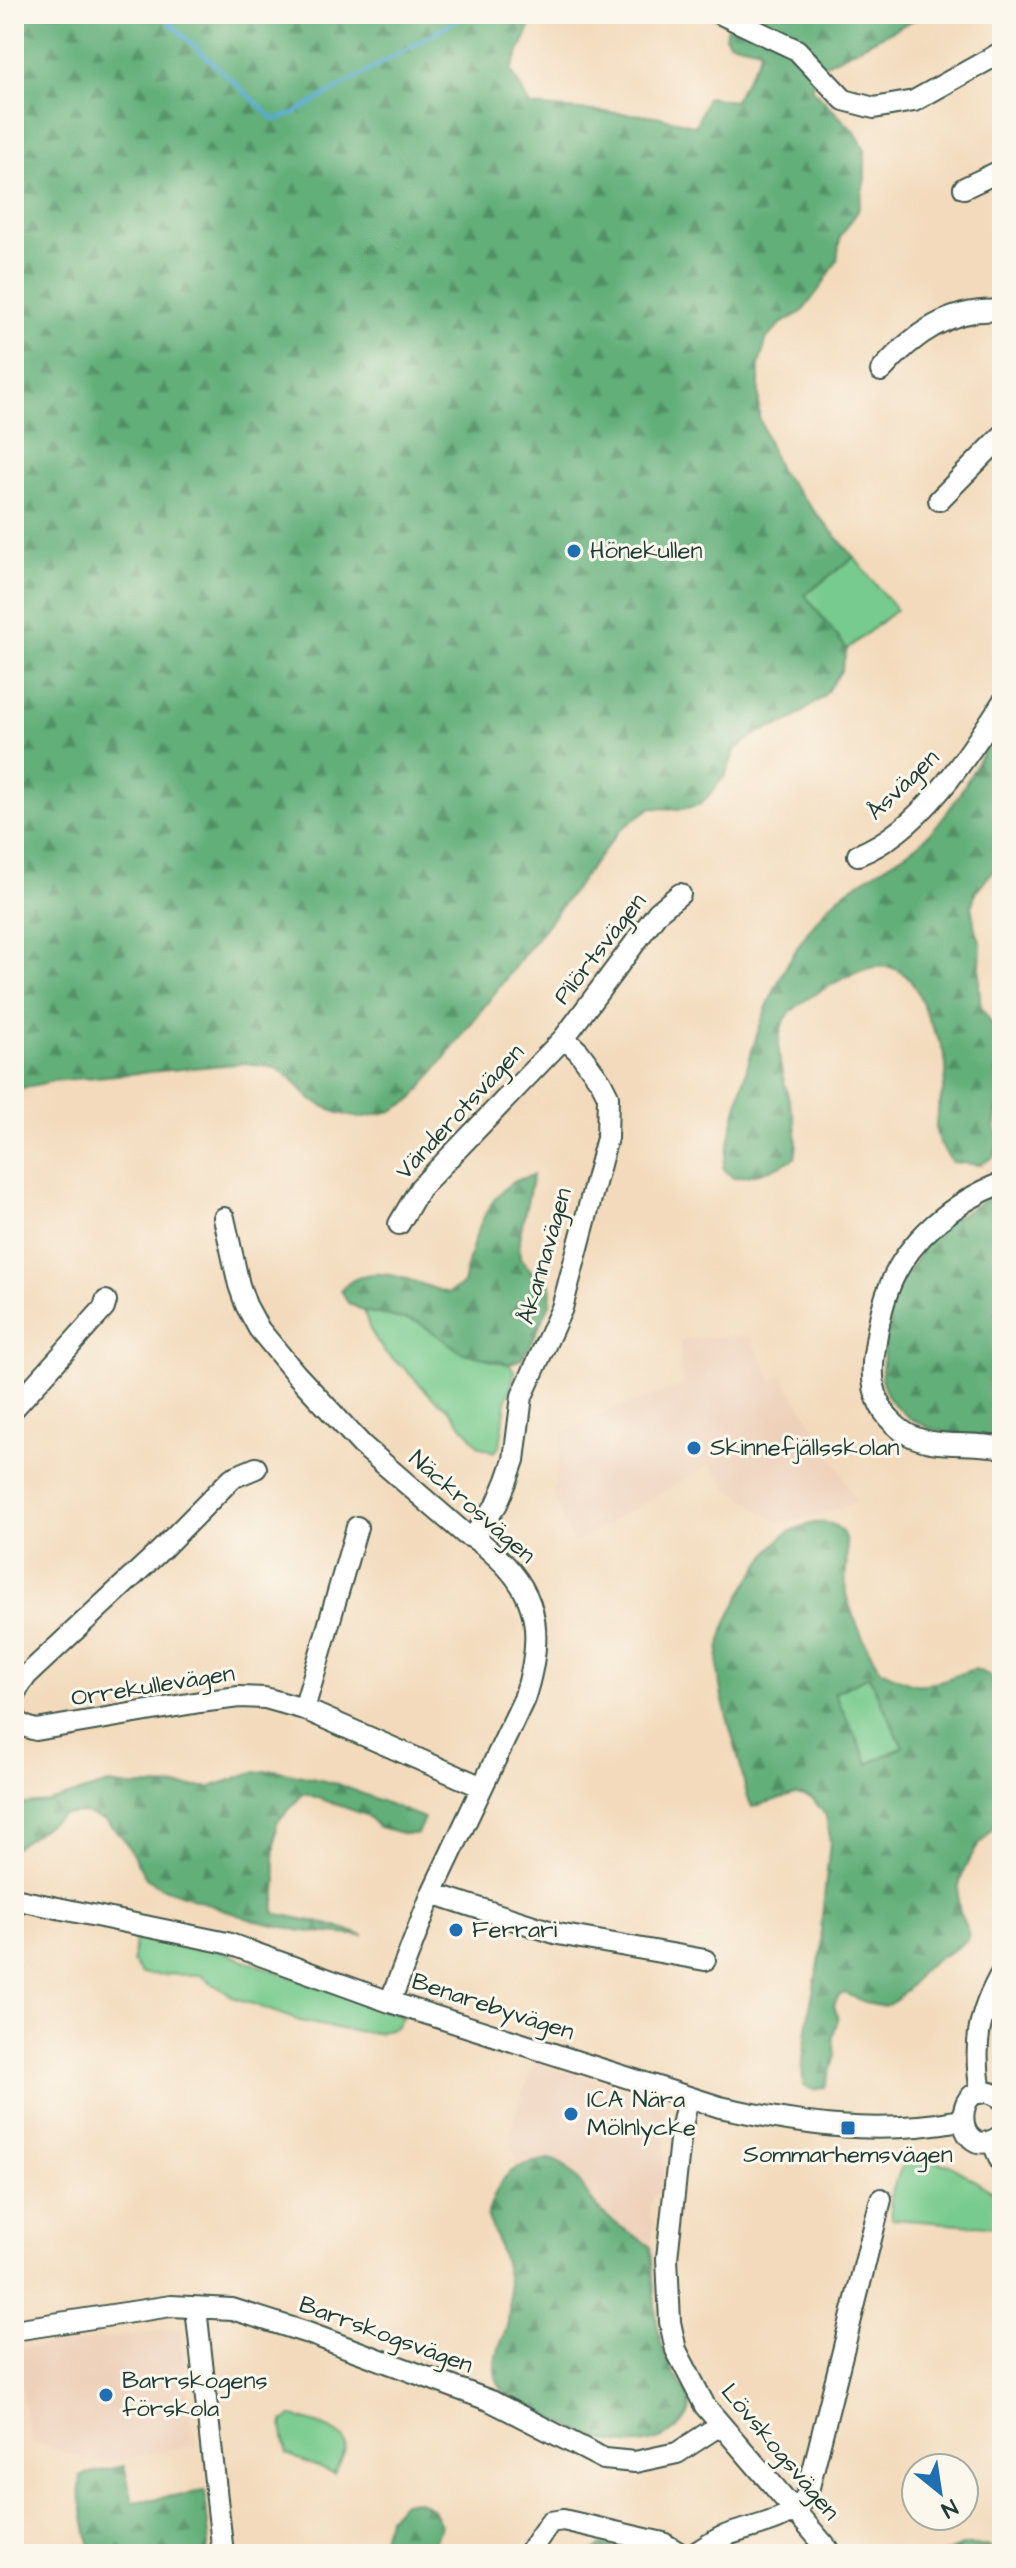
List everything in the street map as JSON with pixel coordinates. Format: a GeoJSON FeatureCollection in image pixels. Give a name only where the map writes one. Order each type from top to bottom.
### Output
{"type":"FeatureCollection","features":[{"type":"Feature","properties":{"kind":"street"},"geometry":{"type":"LineString","coordinates":[[721,14],[797,50],[844,100],[874,108],[914,101],[1002,52]]}},
{"type":"Feature","properties":{"kind":"street"},"geometry":{"type":"LineString","coordinates":[[964,188],[1002,170]]}},
{"type":"Feature","properties":{"kind":"street"},"geometry":{"type":"LineString","coordinates":[[881,371],[909,340],[943,320],[987,310],[1002,311]]}},
{"type":"Feature","properties":{"kind":"street"},"geometry":{"type":"LineString","coordinates":[[939,500],[1002,436]]}},
{"type":"Feature","properties":{"kind":"street","name":"Åsvägen"},"geometry":{"type":"LineString","coordinates":[[858,855],[885,839],[945,787],[1002,703]]}},
{"type":"Feature","properties":{"kind":"street","name":"Pilörtsvägen"},"geometry":{"type":"LineString","coordinates":[[564,1038],[658,912],[680,894]]}},
{"type":"Feature","properties":{"kind":"street","name":"Vänderotsvägen"},"geometry":{"type":"LineString","coordinates":[[399,1224],[420,1188],[564,1038]]}},
{"type":"Feature","properties":{"kind":"street","name":"Åkannavägen"},"geometry":{"type":"LineString","coordinates":[[473,1537],[497,1504],[514,1460],[522,1396],[562,1308],[607,1138],[608,1096],[579,1052],[564,1038]]}},
{"type":"Feature","properties":{"kind":"street"},"geometry":{"type":"LineString","coordinates":[[1002,1183],[954,1209],[919,1241],[904,1260],[890,1285],[881,1311],[871,1369],[873,1388],[887,1416],[913,1437],[936,1442],[983,1443],[1002,1448]]}},
{"type":"Feature","properties":{"kind":"street","name":"Näckrosvägen"},"geometry":{"type":"LineString","coordinates":[[224,1218],[246,1305],[274,1348],[362,1445],[466,1535],[473,1537],[504,1563],[522,1584],[531,1604],[537,1637],[532,1673],[524,1699],[432,1893],[390,2002]]}},
{"type":"Feature","properties":{"kind":"street"},"geometry":{"type":"LineString","coordinates":[[14,1408],[104,1308],[106,1301]]}},
{"type":"Feature","properties":{"kind":"street","name":"Orrekullevägen"},"geometry":{"type":"LineString","coordinates":[[14,1700],[17,1689],[27,1675],[162,1549],[232,1478],[256,1468]]}},
{"type":"Feature","properties":{"kind":"street"},"geometry":{"type":"LineString","coordinates":[[304,1709],[357,1527]]}},
{"type":"Feature","properties":{"kind":"street","name":"Orrekullevägen"},"geometry":{"type":"LineString","coordinates":[[14,1713],[16,1720],[24,1727],[36,1730],[239,1697],[265,1698],[304,1709],[482,1787]]}},
{"type":"Feature","properties":{"kind":"street"},"geometry":{"type":"LineString","coordinates":[[432,1893],[558,1934],[705,1960]]}},
{"type":"Feature","properties":{"kind":"street","name":"Benarebyvägen"},"geometry":{"type":"LineString","coordinates":[[14,1899],[215,1940],[390,2002],[688,2098],[767,2118],[848,2128],[902,2128],[961,2120]]}},
{"type":"Feature","properties":{"kind":"street"},"geometry":{"type":"LineString","coordinates":[[981,2093],[978,2033],[988,1997],[1002,1972]]}},
{"type":"Feature","properties":{"kind":"street"},"geometry":{"type":"LineString","coordinates":[[1002,2099],[981,2093],[964,2106],[961,2120],[965,2131],[974,2139],[997,2138],[1002,2164]]}},
{"type":"Feature","properties":{"kind":"street","name":"Lövskogsvägen"},"geometry":{"type":"LineString","coordinates":[[688,2098],[681,2131],[667,2258],[670,2322],[676,2350],[705,2406],[832,2554]]}},
{"type":"Feature","properties":{"kind":"street"},"geometry":{"type":"LineString","coordinates":[[694,2554],[722,2538],[778,2520],[804,2500],[811,2488],[881,2199]]}},
{"type":"Feature","properties":{"kind":"street","name":"Barrskogsvägen"},"geometry":{"type":"LineString","coordinates":[[14,2330],[171,2306],[215,2306],[308,2333],[491,2401],[604,2459],[635,2462],[677,2453],[720,2425]]}},
{"type":"Feature","properties":{"kind":"street"},"geometry":{"type":"LineString","coordinates":[[196,2308],[223,2554]]}},
{"type":"Feature","properties":{"kind":"street"},"geometry":{"type":"LineString","coordinates":[[528,2554],[550,2522],[563,2520],[663,2543],[681,2554]]}},
{"type":"Feature","properties":{"kind":"shaded area","name":"Skinnefjällsskolan"},"geometry":{"type":"Polygon","coordinates":[[[749,1336],[773,1379],[783,1376],[856,1502],[814,1518],[778,1522],[726,1486],[711,1464],[573,1544],[553,1495],[564,1432],[616,1408],[683,1386],[679,1342],[690,1338],[749,1336]]]}},
{"type":"Feature","properties":{"kind":"shaded area"},"geometry":{"type":"Polygon","coordinates":[[[534,2061],[650,2098],[661,2108],[666,2122],[663,2190],[653,2197],[648,2216],[654,2222],[651,2247],[600,2210],[578,2182],[573,2170],[549,2159],[518,2165],[509,2133],[534,2061]]]}},
{"type":"Feature","properties":{"kind":"shaded area","name":"Barrskogens förskola"},"geometry":{"type":"Polygon","coordinates":[[[180,2329],[195,2446],[99,2463],[30,2441],[16,2349],[180,2329]]]}},
{"type":"Feature","properties":{"kind":"green space"},"geometry":{"type":"Polygon","coordinates":[[[14,14],[536,14],[511,70],[530,106],[656,116],[696,126],[707,97],[734,101],[758,59],[760,49],[729,42],[725,36],[728,25],[707,14],[925,14],[824,65],[811,88],[855,132],[865,149],[865,179],[858,211],[840,237],[837,261],[802,312],[782,323],[767,338],[759,365],[759,417],[779,470],[854,557],[805,595],[847,649],[841,671],[823,697],[789,722],[760,732],[736,749],[725,776],[701,804],[683,809],[650,808],[620,830],[413,1099],[392,1111],[360,1118],[338,1113],[311,1100],[292,1079],[275,1067],[246,1063],[53,1081],[14,1090],[14,14]]]}},
{"type":"Feature","properties":{"kind":"green space"},"geometry":{"type":"Polygon","coordinates":[[[854,557],[896,610],[847,649],[805,595],[854,557]]]}},
{"type":"Feature","properties":{"kind":"green space"},"geometry":{"type":"Polygon","coordinates":[[[1002,719],[1002,861],[976,891],[972,905],[981,944],[981,1007],[1002,1039],[1002,1101],[995,1126],[1000,1141],[995,1156],[980,1165],[952,1162],[942,1147],[936,1133],[936,1123],[946,1075],[944,1052],[913,984],[894,968],[883,966],[860,971],[838,981],[801,1003],[785,1019],[779,1043],[780,1059],[795,1125],[795,1158],[765,1172],[733,1178],[723,1168],[739,1099],[759,1030],[787,965],[805,935],[828,907],[865,878],[908,852],[931,832],[961,792],[1002,719]]]}},
{"type":"Feature","properties":{"kind":"green space"},"geometry":{"type":"Polygon","coordinates":[[[533,1175],[519,1239],[520,1258],[533,1273],[546,1276],[551,1287],[550,1304],[521,1359],[509,1364],[463,1353],[418,1322],[364,1311],[348,1303],[341,1290],[365,1275],[393,1275],[448,1293],[463,1284],[478,1230],[491,1204],[510,1184],[533,1175]]]}},
{"type":"Feature","properties":{"kind":"green space"},"geometry":{"type":"Polygon","coordinates":[[[1002,1189],[1002,1437],[955,1434],[929,1428],[908,1417],[889,1400],[881,1379],[888,1319],[898,1286],[936,1230],[1002,1189]]]}},
{"type":"Feature","properties":{"kind":"green space"},"geometry":{"type":"Polygon","coordinates":[[[364,1311],[418,1322],[491,1361],[509,1364],[515,1372],[506,1402],[500,1446],[494,1452],[479,1446],[447,1407],[385,1353],[370,1330],[364,1311]]]}},
{"type":"Feature","properties":{"kind":"green space"},"geometry":{"type":"Polygon","coordinates":[[[820,1522],[835,1526],[845,1538],[848,1600],[867,1645],[882,1670],[915,1684],[938,1681],[975,1669],[989,1675],[1002,1705],[1002,1819],[976,1848],[963,1871],[959,1908],[969,1938],[927,1966],[893,2002],[881,2006],[844,1993],[838,1997],[834,2005],[838,2019],[833,2036],[835,2056],[825,2087],[814,2090],[804,2086],[802,2067],[822,1948],[821,1926],[830,1842],[826,1816],[812,1798],[795,1794],[752,1807],[724,1705],[718,1663],[727,1622],[769,1551],[789,1532],[820,1522]],[[869,1676],[834,1693],[869,1764],[903,1747],[869,1676]]]}},
{"type":"Feature","properties":{"kind":"green space"},"geometry":{"type":"Polygon","coordinates":[[[869,1676],[903,1747],[868,1764],[834,1693],[869,1676]]]}},
{"type":"Feature","properties":{"kind":"green space"},"geometry":{"type":"Polygon","coordinates":[[[275,1770],[338,1784],[424,1818],[417,1834],[406,1834],[379,1827],[366,1815],[304,1793],[277,1822],[274,1913],[365,1936],[302,1931],[252,1920],[161,1887],[146,1878],[124,1839],[106,1821],[84,1813],[62,1815],[14,1848],[14,1805],[48,1802],[109,1784],[211,1787],[250,1773],[275,1770]]]}},
{"type":"Feature","properties":{"kind":"green space"},"geometry":{"type":"Polygon","coordinates":[[[135,1931],[207,1947],[403,2016],[396,2027],[377,2033],[345,2030],[300,2021],[233,1997],[200,1975],[142,1974],[133,1963],[135,1931]]]}},
{"type":"Feature","properties":{"kind":"green space"},"geometry":{"type":"Polygon","coordinates":[[[906,2156],[950,2165],[1002,2198],[1002,2227],[892,2219],[890,2197],[906,2156]]]}},
{"type":"Feature","properties":{"kind":"green space"},"geometry":{"type":"Polygon","coordinates":[[[549,2159],[559,2162],[573,2173],[593,2203],[606,2215],[651,2247],[662,2346],[690,2404],[687,2417],[680,2426],[654,2441],[619,2443],[584,2433],[514,2398],[503,2390],[495,2373],[508,2321],[509,2293],[501,2253],[487,2215],[497,2190],[508,2175],[524,2165],[549,2159]]]}},
{"type":"Feature","properties":{"kind":"green space"},"geometry":{"type":"Polygon","coordinates":[[[291,2417],[333,2430],[344,2440],[345,2451],[334,2474],[287,2454],[282,2426],[291,2417]]]}},
{"type":"Feature","properties":{"kind":"green space"},"geometry":{"type":"Polygon","coordinates":[[[124,2466],[133,2502],[205,2491],[209,2538],[207,2552],[91,2554],[79,2489],[81,2475],[124,2466]]]}},
{"type":"Feature","properties":{"kind":"green space"},"geometry":{"type":"Polygon","coordinates":[[[418,2501],[432,2508],[441,2525],[429,2554],[379,2554],[388,2518],[402,2502],[418,2501]]]}},
{"type":"Feature","properties":{"kind":"green space"},"geometry":{"type":"Polygon","coordinates":[[[602,2545],[648,2554],[589,2554],[602,2545]]]}},
{"type":"Feature","properties":{"kind":"green space"},"geometry":{"type":"Polygon","coordinates":[[[962,2546],[986,2546],[1000,2554],[942,2554],[962,2546]]]}},
{"type":"Feature","properties":{"kind":"waterway"},"geometry":{"type":"LineString","coordinates":[[160,14],[275,120],[295,113],[466,15]]}},
{"type":"Feature","properties":{"kind":"place","name":"Hönekullen"},"geometry":{"type":"Point","coordinates":[574,551]}},
{"type":"Feature","properties":{"kind":"place","name":"Skinnefjällsskolan"},"geometry":{"type":"Point","coordinates":[694,1448]}},
{"type":"Feature","properties":{"kind":"place","name":"Ferrari"},"geometry":{"type":"Point","coordinates":[456,1930]}},
{"type":"Feature","properties":{"kind":"place","name":"ICA Nära Mölnlycke"},"geometry":{"type":"Point","coordinates":[571,2114]}},
{"type":"Feature","properties":{"kind":"place","name":"Sommarhemsvägen"},"geometry":{"type":"Point","coordinates":[848,2128]}},
{"type":"Feature","properties":{"kind":"place","name":"Barrskogens förskola"},"geometry":{"type":"Point","coordinates":[106,2395]}}]}
